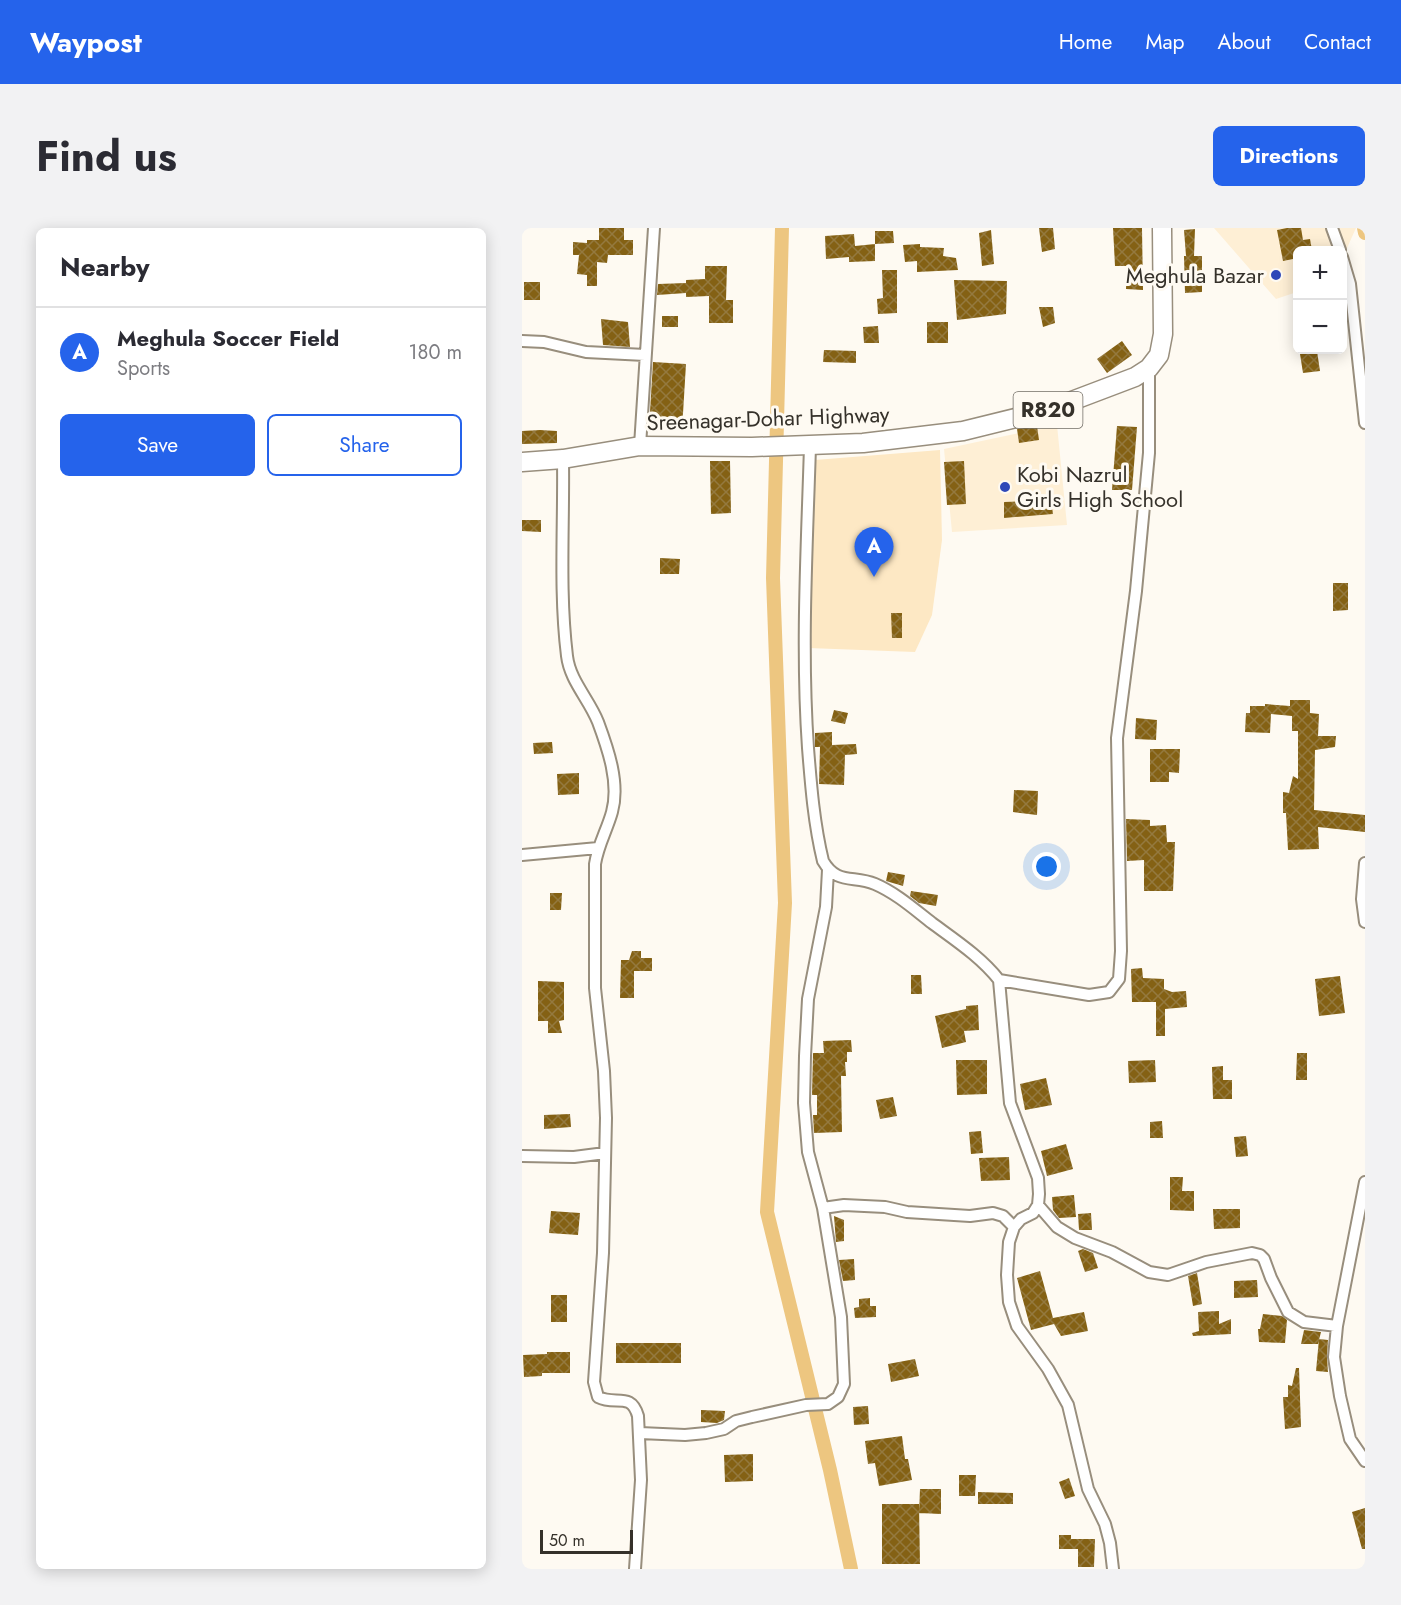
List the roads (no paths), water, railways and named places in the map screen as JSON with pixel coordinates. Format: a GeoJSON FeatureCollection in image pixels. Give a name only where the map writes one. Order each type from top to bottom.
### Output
{"type":"FeatureCollection","features":[{"type":"Feature","properties":{"kind":"main road"},"geometry":{"type":"LineString","coordinates":[[1149,368],[1158,355],[1163,334],[1162,228]]}},
{"type":"Feature","properties":{"kind":"main road","name":"Sreenagar-Dohar Highway"},"geometry":{"type":"LineString","coordinates":[[522,462],[563,459],[640,446],[804,446],[863,443],[963,431],[1048,410],[1135,377],[1149,368]]}},
{"type":"Feature","properties":{"kind":"street"},"geometry":{"type":"LineString","coordinates":[[640,446],[654,228]]}},
{"type":"Feature","properties":{"kind":"street"},"geometry":{"type":"LineString","coordinates":[[1332,228],[1339,246]]}},
{"type":"Feature","properties":{"kind":"street"},"geometry":{"type":"LineString","coordinates":[[1347,274],[1365,423]]}},
{"type":"Feature","properties":{"kind":"street"},"geometry":{"type":"LineString","coordinates":[[522,341],[544,342],[586,352],[645,356]]}},
{"type":"Feature","properties":{"kind":"street"},"geometry":{"type":"LineString","coordinates":[[999,980],[1089,995],[1109,992],[1119,979],[1121,951],[1117,738],[1136,591],[1149,453],[1149,368]]}},
{"type":"Feature","properties":{"kind":"street"},"geometry":{"type":"LineString","coordinates":[[804,446],[805,707],[812,798],[823,861],[836,877],[867,881],[902,899],[967,949],[999,980],[1010,1103],[1038,1178],[1038,1204],[1033,1214],[1021,1219],[1014,1227],[1010,1242],[1007,1275],[1010,1302],[1017,1326],[1048,1369],[1068,1405],[1088,1489],[1105,1524],[1113,1569]]}},
{"type":"Feature","properties":{"kind":"street"},"geometry":{"type":"LineString","coordinates":[[563,459],[562,595],[568,658],[573,679],[598,722],[613,772],[614,808],[598,848],[595,864],[596,1009],[604,1071],[605,1153],[603,1253],[595,1391],[598,1397],[604,1400],[630,1401],[635,1406],[640,1433],[641,1480],[635,1569]]}},
{"type":"Feature","properties":{"kind":"street"},"geometry":{"type":"LineString","coordinates":[[522,855],[598,848]]}},
{"type":"Feature","properties":{"kind":"street"},"geometry":{"type":"LineString","coordinates":[[1365,863],[1362,899],[1365,922]]}},
{"type":"Feature","properties":{"kind":"street"},"geometry":{"type":"LineString","coordinates":[[640,1433],[706,1434],[724,1429],[736,1421],[752,1416],[806,1405],[828,1404],[838,1397],[844,1384],[841,1317],[823,1208],[808,1152],[804,1103],[808,999],[826,907],[828,870]]}},
{"type":"Feature","properties":{"kind":"street"},"geometry":{"type":"LineString","coordinates":[[522,1156],[574,1157],[605,1153]]}},
{"type":"Feature","properties":{"kind":"street"},"geometry":{"type":"LineString","coordinates":[[1365,1182],[1337,1326],[1334,1357],[1350,1439],[1365,1461]]}},
{"type":"Feature","properties":{"kind":"street"},"geometry":{"type":"LineString","coordinates":[[1038,1204],[1057,1227],[1075,1238],[1112,1252],[1149,1272],[1168,1275],[1206,1262],[1252,1253],[1260,1255],[1264,1259],[1270,1278],[1288,1312],[1304,1322],[1337,1326]]}},
{"type":"Feature","properties":{"kind":"street"},"geometry":{"type":"LineString","coordinates":[[823,1208],[885,1207],[907,1212],[970,1216],[993,1213],[1004,1216],[1014,1227]]}},
{"type":"Feature","properties":{"kind":"waterway"},"geometry":{"type":"LineString","coordinates":[[782,228],[773,578],[785,903],[767,1212],[830,1470],[851,1569]]}},
{"type":"Feature","properties":{"kind":"waterway"},"geometry":{"type":"LineString","coordinates":[[1364,228],[1365,233]]}},
{"type":"Feature","properties":{"kind":"place","name":"Meghula Bazar"},"geometry":{"type":"Point","coordinates":[1276,275]}},
{"type":"Feature","properties":{"kind":"place","name":"Kobi Nazrul Girls High School"},"geometry":{"type":"Point","coordinates":[1005,487]}},
{"type":"Feature","properties":{"kind":"place","name":"Meghula Soccer Field"},"geometry":{"type":"Point","coordinates":[874,577]}}]}
